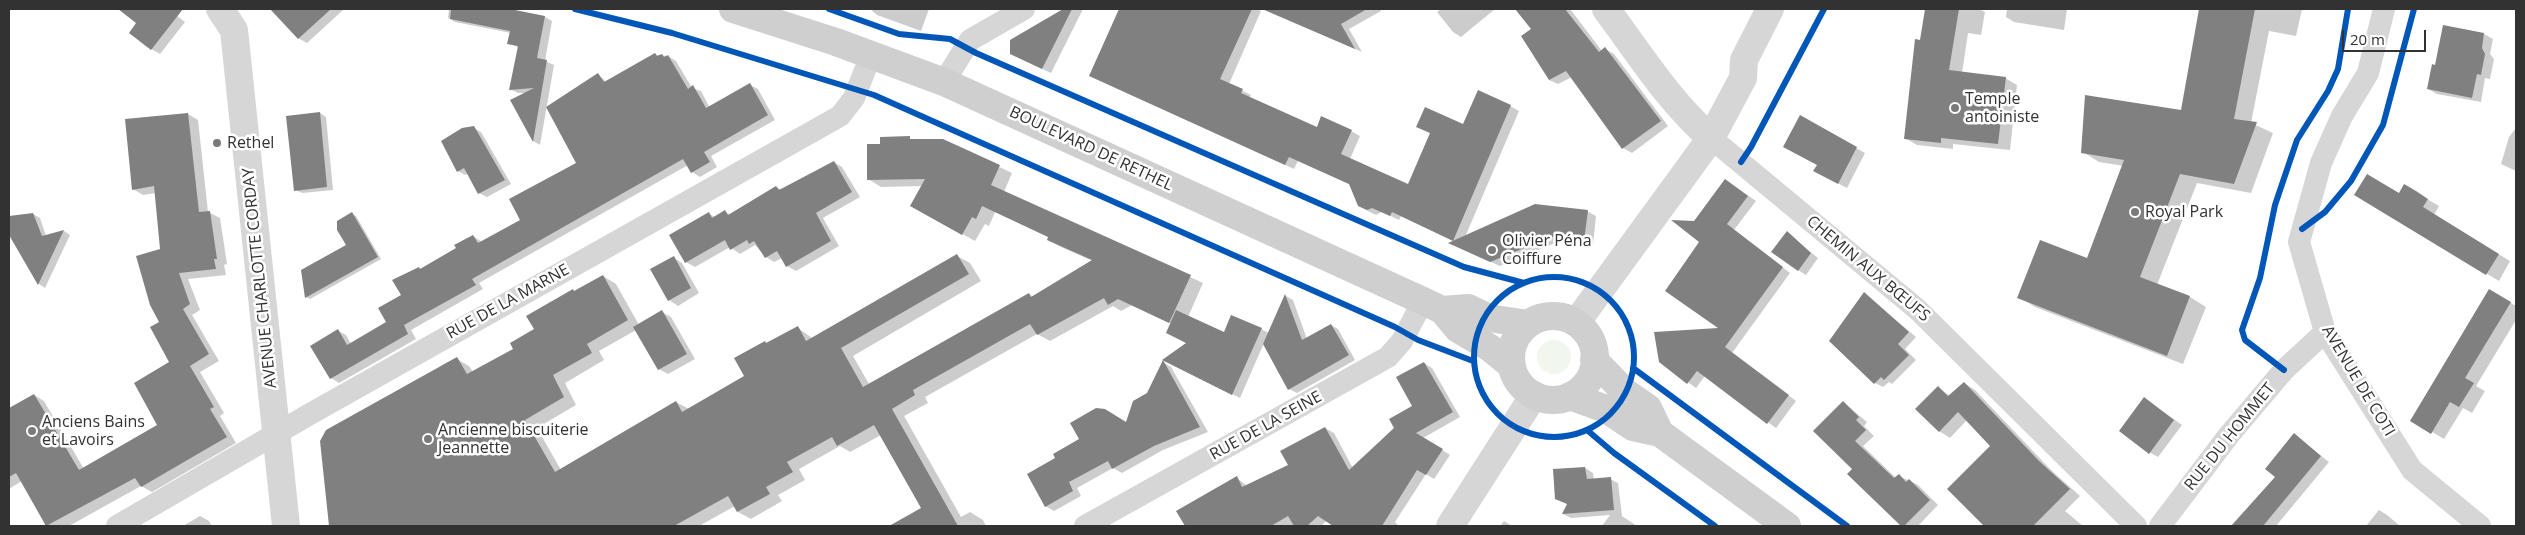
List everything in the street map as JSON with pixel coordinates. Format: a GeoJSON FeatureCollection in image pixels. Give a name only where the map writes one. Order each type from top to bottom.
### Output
{"type":"FeatureCollection","features":[{"type":"Feature","properties":{"kind":"main road","name":"BOULEVARD DE RETHEL"},"geometry":{"type":"LineString","coordinates":[[746,11],[944,82],[1432,306],[1458,329],[1490,348],[1512,366]]}},
{"type":"Feature","properties":{"kind":"main road","name":"BOULEVARD DE RETHEL"},"geometry":{"type":"LineString","coordinates":[[1432,306],[1468,308],[1489,318],[1528,324]]}},
{"type":"Feature","properties":{"kind":"main road"},"geometry":{"type":"LineString","coordinates":[[1555,316],[1576,324],[1588,336],[1594,360],[1590,378],[1570,396],[1552,400],[1534,395],[1521,385],[1512,366],[1512,348],[1521,331],[1528,324],[1540,318],[1555,316]]}},
{"type":"Feature","properties":{"kind":"main road"},"geometry":{"type":"LineString","coordinates":[[1594,360],[1625,392],[1648,408],[1660,433]]}},
{"type":"Feature","properties":{"kind":"main road"},"geometry":{"type":"LineString","coordinates":[[1570,396],[1606,409],[1633,427],[1660,433],[1787,526]]}},
{"type":"Feature","properties":{"kind":"street"},"geometry":{"type":"LineString","coordinates":[[944,82],[970,40],[1024,9]]}},
{"type":"Feature","properties":{"kind":"street","name":"CHEMIN AUX BŒUFS"},"geometry":{"type":"LineString","coordinates":[[1606,9],[1667,91],[1694,123],[1917,309],[2136,526]]}},
{"type":"Feature","properties":{"kind":"street"},"geometry":{"type":"LineString","coordinates":[[1576,324],[1711,138],[1743,78],[1744,60],[1770,9]]}},
{"type":"Feature","properties":{"kind":"street"},"geometry":{"type":"LineString","coordinates":[[1743,78],[1756,71],[1788,9]]}},
{"type":"Feature","properties":{"kind":"street","name":"AVENUE DE COTI"},"geometry":{"type":"LineString","coordinates":[[2384,9],[2368,73],[2342,116],[2321,164],[2298,242],[2326,332],[2412,470],[2480,526]]}},
{"type":"Feature","properties":{"kind":"street","name":"AVENUE CHARLOTTE CORDAY"},"geometry":{"type":"LineString","coordinates":[[233,16],[286,526]]}},
{"type":"Feature","properties":{"kind":"street","name":"RUE DE LA MARNE"},"geometry":{"type":"LineString","coordinates":[[117,526],[276,434],[840,116],[854,98],[871,55]]}},
{"type":"Feature","properties":{"kind":"street","name":"RUE DE LA SEINE"},"geometry":{"type":"LineString","coordinates":[[1085,526],[1388,357],[1432,306]]}},
{"type":"Feature","properties":{"kind":"street","name":"RUE DU HOMMET"},"geometry":{"type":"LineString","coordinates":[[2160,526],[2229,434],[2272,384],[2326,332]]}},
{"type":"Feature","properties":{"kind":"street"},"geometry":{"type":"LineString","coordinates":[[1450,526],[1534,395]]}},
{"type":"Feature","properties":{"kind":"shaded area"},"geometry":{"type":"Polygon","coordinates":[[[1554,340],[1561,341],[1566,345],[1570,350],[1570,364],[1566,369],[1561,373],[1554,374],[1547,373],[1542,369],[1538,364],[1537,357],[1538,350],[1542,345],[1547,341],[1554,340]]]}},
{"type":"Feature","properties":{"kind":"building"},"geometry":{"type":"Polygon","coordinates":[[[118,9],[183,9],[151,50],[129,33],[136,23],[118,9]]]}},
{"type":"Feature","properties":{"kind":"building"},"geometry":{"type":"Polygon","coordinates":[[[270,9],[331,9],[298,39],[270,9]]]}},
{"type":"Feature","properties":{"kind":"building"},"geometry":{"type":"Polygon","coordinates":[[[451,9],[510,9],[545,16],[537,58],[547,60],[533,142],[510,100],[534,88],[509,90],[518,46],[507,44],[510,31],[450,19],[451,9]]]}},
{"type":"Feature","properties":{"kind":"building"},"geometry":{"type":"Polygon","coordinates":[[[1063,9],[1072,9],[1042,69],[1010,54],[1010,40],[1063,9]]]}},
{"type":"Feature","properties":{"kind":"building"},"geometry":{"type":"Polygon","coordinates":[[[1119,9],[1252,9],[1220,79],[1243,89],[1241,93],[1317,127],[1321,116],[1352,130],[1341,154],[1408,184],[1430,133],[1416,127],[1425,107],[1463,124],[1478,90],[1511,105],[1453,241],[1392,212],[1390,216],[1372,208],[1367,210],[1358,206],[1349,184],[1289,157],[1285,165],[1089,76],[1119,9]]]}},
{"type":"Feature","properties":{"kind":"building"},"geometry":{"type":"Polygon","coordinates":[[[1262,9],[1367,9],[1341,24],[1355,49],[1262,9]]]}},
{"type":"Feature","properties":{"kind":"building"},"geometry":{"type":"Polygon","coordinates":[[[1515,9],[1565,9],[1599,52],[1605,47],[1661,121],[1622,149],[1566,71],[1549,80],[1521,36],[1531,29],[1515,9]]]}},
{"type":"Feature","properties":{"kind":"building","name":"Temple antoiniste"},"geometry":{"type":"Polygon","coordinates":[[[1925,9],[1959,9],[1949,70],[2006,77],[1998,144],[1941,138],[1941,143],[1904,139],[1915,39],[1920,40],[1925,9]]]}},
{"type":"Feature","properties":{"kind":"building","name":"Royal Park"},"geometry":{"type":"Polygon","coordinates":[[[2199,9],[2255,9],[2234,119],[2257,122],[2234,184],[2180,174],[2140,277],[2190,296],[2167,356],[2017,298],[2040,240],[2087,258],[2124,160],[2081,153],[2085,95],[2181,110],[2199,9]]]}},
{"type":"Feature","properties":{"kind":"building"},"geometry":{"type":"Polygon","coordinates":[[[2443,25],[2484,33],[2482,48],[2485,54],[2481,75],[2477,74],[2472,98],[2427,89],[2432,64],[2435,65],[2443,25]]]}},
{"type":"Feature","properties":{"kind":"building"},"geometry":{"type":"Polygon","coordinates":[[[655,53],[657,56],[662,54],[664,57],[668,55],[688,89],[693,85],[706,108],[750,83],[768,115],[704,152],[710,162],[691,173],[683,159],[472,279],[476,285],[404,325],[408,334],[330,379],[310,346],[338,329],[347,345],[386,322],[378,308],[401,295],[392,280],[419,267],[420,269],[456,248],[454,245],[473,235],[478,243],[520,220],[509,199],[576,163],[546,107],[598,73],[604,82],[655,53]]]}},
{"type":"Feature","properties":{"kind":"building"},"geometry":{"type":"Polygon","coordinates":[[[320,112],[327,187],[294,191],[286,116],[320,112]]]}},
{"type":"Feature","properties":{"kind":"building"},"geometry":{"type":"Polygon","coordinates":[[[188,113],[199,212],[210,211],[217,259],[214,259],[216,269],[179,273],[190,304],[183,309],[209,354],[190,366],[214,407],[210,409],[227,437],[141,487],[135,478],[46,526],[16,473],[9,477],[9,408],[34,394],[79,470],[157,425],[134,383],[169,362],[150,327],[159,322],[150,305],[136,256],[160,249],[154,186],[132,190],[125,119],[188,113]]]}},
{"type":"Feature","properties":{"kind":"building"},"geometry":{"type":"Polygon","coordinates":[[[1800,115],[1857,147],[1838,184],[1813,171],[1817,165],[1783,147],[1800,115]]]}},
{"type":"Feature","properties":{"kind":"building"},"geometry":{"type":"Polygon","coordinates":[[[474,126],[505,180],[478,194],[464,168],[457,172],[441,141],[462,128],[474,126]]]}},
{"type":"Feature","properties":{"kind":"building"},"geometry":{"type":"Polygon","coordinates":[[[910,136],[910,139],[943,139],[1000,165],[991,185],[1191,275],[1169,323],[1118,299],[1108,305],[1104,298],[1037,335],[1030,324],[913,390],[915,395],[892,409],[958,526],[889,526],[921,508],[874,425],[837,446],[832,437],[787,462],[793,472],[766,487],[770,494],[737,512],[728,496],[674,526],[329,526],[320,441],[326,430],[457,357],[467,374],[513,349],[510,343],[534,329],[526,316],[573,289],[574,291],[603,275],[628,320],[587,344],[592,353],[553,375],[564,397],[525,420],[555,472],[676,401],[682,412],[744,376],[734,358],[765,341],[766,343],[798,326],[806,341],[957,254],[969,274],[841,348],[863,387],[1029,293],[1031,297],[1092,260],[1047,240],[1048,237],[982,206],[976,219],[972,217],[962,235],[910,206],[925,179],[867,180],[867,144],[880,144],[880,137],[910,136]]]}},
{"type":"Feature","properties":{"kind":"building"},"geometry":{"type":"Polygon","coordinates":[[[834,161],[852,192],[816,213],[831,241],[786,267],[777,251],[765,258],[754,241],[749,244],[747,240],[730,250],[725,240],[685,263],[669,235],[709,212],[712,218],[725,210],[728,215],[776,186],[779,190],[834,161]]]}},
{"type":"Feature","properties":{"kind":"building"},"geometry":{"type":"Polygon","coordinates":[[[2367,174],[2399,193],[2404,184],[2416,191],[2428,199],[2423,207],[2499,254],[2486,275],[2354,195],[2367,174]]]}},
{"type":"Feature","properties":{"kind":"building"},"geometry":{"type":"Polygon","coordinates":[[[1725,179],[1748,196],[1727,224],[1783,267],[1725,347],[1789,395],[1767,424],[1697,371],[1687,384],[1659,362],[1654,332],[1718,328],[1665,291],[1699,242],[1671,220],[1694,221],[1725,179]]]}},
{"type":"Feature","properties":{"kind":"building"},"geometry":{"type":"Polygon","coordinates":[[[1535,204],[1588,210],[1584,241],[1551,237],[1490,262],[1448,243],[1535,204]]]}},
{"type":"Feature","properties":{"kind":"building"},"geometry":{"type":"Polygon","coordinates":[[[352,212],[378,257],[305,298],[301,270],[346,245],[337,230],[337,221],[352,212]]]}},
{"type":"Feature","properties":{"kind":"building"},"geometry":{"type":"Polygon","coordinates":[[[33,213],[42,236],[64,230],[38,285],[9,235],[9,216],[33,213]]]}},
{"type":"Feature","properties":{"kind":"building"},"geometry":{"type":"Polygon","coordinates":[[[1787,231],[1811,253],[1798,271],[1771,252],[1787,231]]]}},
{"type":"Feature","properties":{"kind":"building"},"geometry":{"type":"Polygon","coordinates":[[[674,256],[691,288],[668,301],[650,269],[674,256]]]}},
{"type":"Feature","properties":{"kind":"building"},"geometry":{"type":"Polygon","coordinates":[[[2489,289],[2511,302],[2465,378],[2474,383],[2459,407],[2450,402],[2431,434],[2410,421],[2489,289]]]}},
{"type":"Feature","properties":{"kind":"building"},"geometry":{"type":"Polygon","coordinates":[[[1864,292],[1909,332],[1898,344],[1909,355],[1884,380],[1881,377],[1874,384],[1829,341],[1864,292]]]}},
{"type":"Feature","properties":{"kind":"building"},"geometry":{"type":"Polygon","coordinates":[[[1285,294],[1302,340],[1331,324],[1349,355],[1288,390],[1263,344],[1285,294]]]}},
{"type":"Feature","properties":{"kind":"building"},"geometry":{"type":"Polygon","coordinates":[[[662,310],[687,354],[658,370],[633,327],[662,310]]]}},
{"type":"Feature","properties":{"kind":"building"},"geometry":{"type":"Polygon","coordinates":[[[1176,310],[1224,332],[1231,315],[1262,328],[1232,395],[1162,360],[1186,343],[1166,333],[1176,310]]]}},
{"type":"Feature","properties":{"kind":"building"},"geometry":{"type":"Polygon","coordinates":[[[1163,360],[1200,427],[1154,446],[1112,469],[1108,461],[1069,482],[1073,491],[1045,507],[1027,474],[1055,458],[1053,454],[1079,439],[1070,423],[1096,408],[1105,409],[1126,422],[1133,401],[1147,393],[1163,360]]]}},
{"type":"Feature","properties":{"kind":"building"},"geometry":{"type":"Polygon","coordinates":[[[1424,362],[1453,412],[1416,433],[1443,449],[1426,475],[1417,470],[1382,526],[1333,526],[1318,516],[1307,526],[1294,526],[1288,516],[1271,526],[1185,526],[1176,511],[1237,476],[1242,487],[1288,465],[1280,451],[1325,427],[1349,470],[1394,428],[1389,419],[1412,406],[1396,377],[1424,362]]]}},
{"type":"Feature","properties":{"kind":"building"},"geometry":{"type":"Polygon","coordinates":[[[1964,382],[2039,461],[2070,489],[2033,526],[1984,526],[1947,489],[1990,446],[1958,412],[1939,432],[1915,409],[1938,386],[1948,396],[1964,382]]]}},
{"type":"Feature","properties":{"kind":"building"},"geometry":{"type":"Polygon","coordinates":[[[2144,397],[2174,420],[2149,454],[2119,431],[2144,397]]]}},
{"type":"Feature","properties":{"kind":"building"},"geometry":{"type":"Polygon","coordinates":[[[1843,401],[1859,417],[1856,420],[1866,430],[1855,441],[1894,478],[1899,474],[1906,482],[1909,479],[1930,500],[1904,526],[1901,526],[1847,474],[1852,469],[1813,431],[1843,401]]]}},
{"type":"Feature","properties":{"kind":"building"},"geometry":{"type":"Polygon","coordinates":[[[2294,433],[2321,456],[2263,526],[2231,526],[2275,477],[2265,469],[2294,433]]]}},
{"type":"Feature","properties":{"kind":"building"},"geometry":{"type":"Polygon","coordinates":[[[1585,467],[1587,479],[1611,477],[1614,510],[1562,514],[1567,504],[1555,499],[1553,469],[1585,467]]]}},
{"type":"Feature","properties":{"kind":"cycle path"},"geometry":{"type":"LineString","coordinates":[[575,9],[672,33],[874,95],[1395,327],[1418,340],[1473,361]]}},
{"type":"Feature","properties":{"kind":"cycle path"},"geometry":{"type":"LineString","coordinates":[[829,9],[899,34],[950,39],[976,53],[1464,267],[1524,283]]}},
{"type":"Feature","properties":{"kind":"cycle path"},"geometry":{"type":"LineString","coordinates":[[1741,162],[1751,147],[1824,9]]}},
{"type":"Feature","properties":{"kind":"cycle path"},"geometry":{"type":"LineString","coordinates":[[2284,370],[2245,340],[2242,330],[2260,278],[2275,205],[2297,140],[2328,91],[2338,69],[2348,9]]}},
{"type":"Feature","properties":{"kind":"cycle path"},"geometry":{"type":"LineString","coordinates":[[2302,229],[2325,212],[2351,181],[2383,125],[2414,9]]}},
{"type":"Feature","properties":{"kind":"cycle path"},"geometry":{"type":"LineString","coordinates":[[1562,277],[1592,286],[1611,300],[1621,312],[1628,326],[1633,341],[1634,357],[1633,373],[1628,388],[1621,402],[1611,414],[1599,424],[1577,434],[1562,437],[1546,437],[1531,434],[1509,424],[1487,402],[1475,373],[1474,349],[1477,334],[1487,312],[1509,290],[1538,278],[1562,277]]}},
{"type":"Feature","properties":{"kind":"cycle path"},"geometry":{"type":"LineString","coordinates":[[1633,368],[1847,526]]}},
{"type":"Feature","properties":{"kind":"cycle path"},"geometry":{"type":"LineString","coordinates":[[1587,430],[1614,453],[1715,526]]}},
{"type":"Feature","properties":{"kind":"place","name":"Temple antoiniste"},"geometry":{"type":"Point","coordinates":[1955,108]}},
{"type":"Feature","properties":{"kind":"place","name":"Rethel"},"geometry":{"type":"Point","coordinates":[217,143]}},
{"type":"Feature","properties":{"kind":"place","name":"Royal Park"},"geometry":{"type":"Point","coordinates":[2135,212]}},
{"type":"Feature","properties":{"kind":"place","name":"Olivier Péna Coiffure"},"geometry":{"type":"Point","coordinates":[1492,250]}},
{"type":"Feature","properties":{"kind":"place","name":"Anciens Bains et Lavoirs"},"geometry":{"type":"Point","coordinates":[32,431]}},
{"type":"Feature","properties":{"kind":"place","name":"Ancienne biscuiterie Jeannette"},"geometry":{"type":"Point","coordinates":[428,439]}}]}
